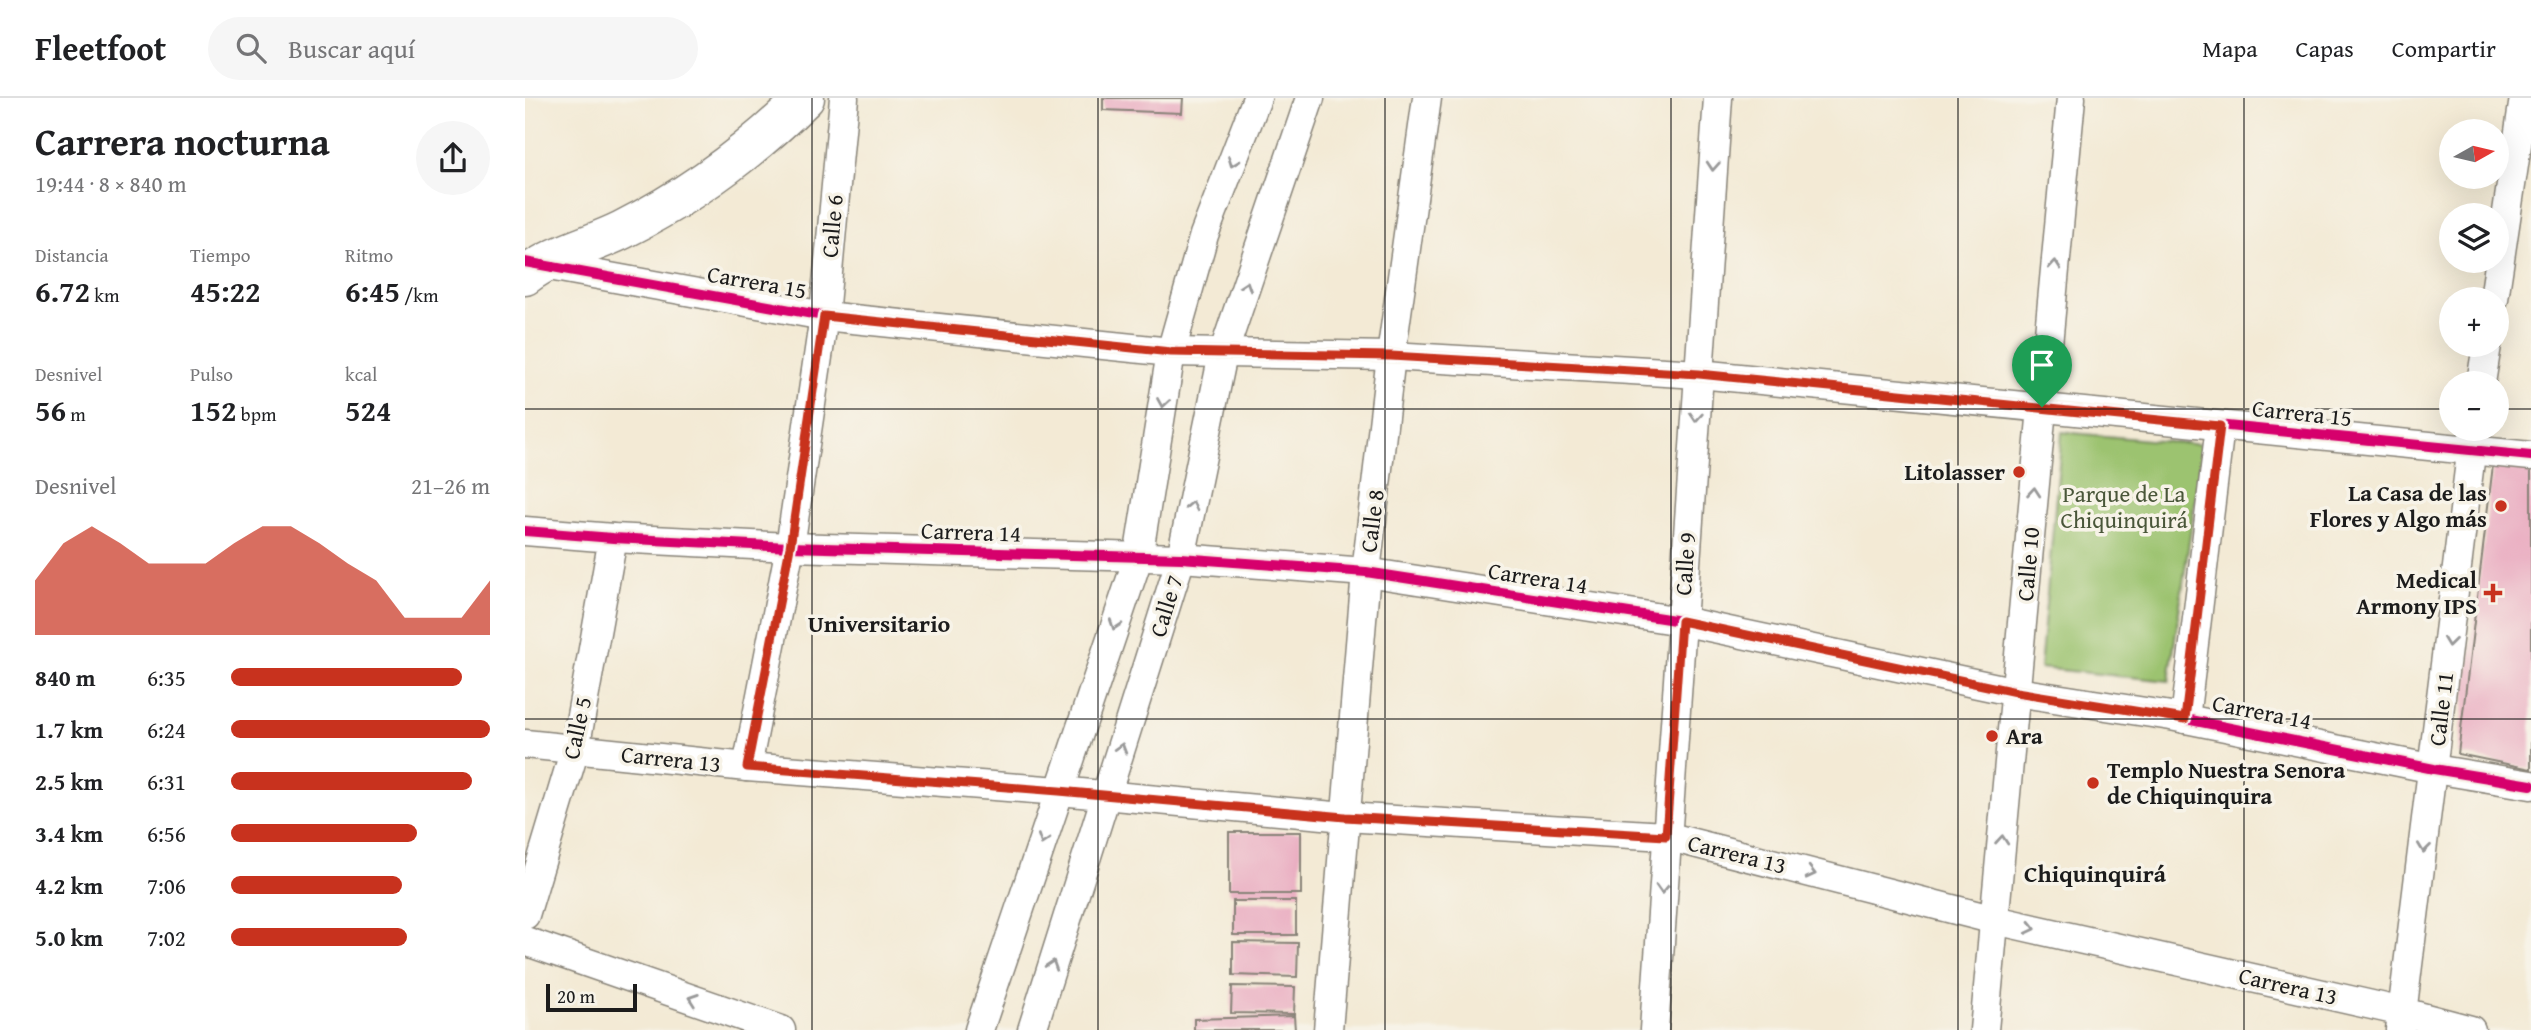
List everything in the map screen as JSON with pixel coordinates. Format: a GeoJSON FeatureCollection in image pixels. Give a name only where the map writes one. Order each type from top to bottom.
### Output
{"type":"FeatureCollection","features":[{"type":"Feature","properties":{"kind":"highway"},"geometry":{"type":"LineString","coordinates":[[530,268],[622,230],[711,178],[779,123],[805,98]]}},
{"type":"Feature","properties":{"kind":"street","name":"Calle 6"},"geometry":{"type":"LineString","coordinates":[[747,767],[790,547],[824,316],[844,98]]}},
{"type":"Feature","properties":{"kind":"street"},"geometry":{"type":"LineString","coordinates":[[979,1030],[1137,558],[1171,352],[1204,235],[1257,98]]}},
{"type":"Feature","properties":{"kind":"street","name":"Calle 8"},"geometry":{"type":"LineString","coordinates":[[1328,1030],[1366,572],[1391,356],[1427,98]]}},
{"type":"Feature","properties":{"kind":"street","name":"Calle 9"},"geometry":{"type":"LineString","coordinates":[[1654,1030],[1718,98]]}},
{"type":"Feature","properties":{"kind":"street","name":"Calle 10"},"geometry":{"type":"LineString","coordinates":[[1984,1030],[2071,98]]}},
{"type":"Feature","properties":{"kind":"street"},"geometry":{"type":"LineString","coordinates":[[2496,287],[2525,98]]}},
{"type":"Feature","properties":{"kind":"street","name":"Calle 7"},"geometry":{"type":"LineString","coordinates":[[1032,1030],[1181,558],[1223,354],[1306,99]]}},
{"type":"Feature","properties":{"kind":"street","name":"Carrera 15"},"geometry":{"type":"LineString","coordinates":[[530,268],[824,316],[1171,352],[1391,356],[1699,374],[2220,426],[2439,438]]}},
{"type":"Feature","properties":{"kind":"street"},"geometry":{"type":"LineString","coordinates":[[2185,719],[2220,426]]}},
{"type":"Feature","properties":{"kind":"street","name":"Calle 11"},"geometry":{"type":"LineString","coordinates":[[2401,1021],[2434,769],[2472,441]]}},
{"type":"Feature","properties":{"kind":"street","name":"Carrera 15"},"geometry":{"type":"LineString","coordinates":[[2476,441],[2531,456]]}},
{"type":"Feature","properties":{"kind":"street","name":"Carrera 14"},"geometry":{"type":"LineString","coordinates":[[525,531],[790,547],[1181,558],[1366,572],[1681,621],[2016,692],[2185,719],[2434,769],[2531,785]]}},
{"type":"Feature","properties":{"kind":"street","name":"Calle 5"},"geometry":{"type":"LineString","coordinates":[[525,915],[575,749],[613,538]]}},
{"type":"Feature","properties":{"kind":"street","name":"Carrera 13"},"geometry":{"type":"LineString","coordinates":[[525,744],[747,767],[1345,817],[1666,836],[2401,1021],[2471,1030]]}},
{"type":"Feature","properties":{"kind":"street"},"geometry":{"type":"LineString","coordinates":[[525,941],[781,1030]]}},
{"type":"Feature","properties":{"kind":"green space","name":"Parque de La Chiquinquirá"},"geometry":{"type":"Polygon","coordinates":[[[2062,432],[2203,445],[2169,681],[2040,668],[2062,432]]]}},
{"type":"Feature","properties":{"kind":"building"},"geometry":{"type":"Polygon","coordinates":[[[1103,98],[1183,98],[1182,113],[1103,110],[1103,98]]]}},
{"type":"Feature","properties":{"kind":"building"},"geometry":{"type":"Polygon","coordinates":[[[2493,465],[2531,469],[2531,769],[2458,754],[2493,465]]]}},
{"type":"Feature","properties":{"kind":"building"},"geometry":{"type":"Polygon","coordinates":[[[1229,832],[1301,832],[1301,894],[1229,894],[1229,832]]]}},
{"type":"Feature","properties":{"kind":"building"},"geometry":{"type":"Polygon","coordinates":[[[1233,901],[1296,901],[1296,935],[1233,935],[1233,901]]]}},
{"type":"Feature","properties":{"kind":"building"},"geometry":{"type":"Polygon","coordinates":[[[1233,942],[1298,943],[1297,977],[1233,975],[1233,942]]]}},
{"type":"Feature","properties":{"kind":"building"},"geometry":{"type":"Polygon","coordinates":[[[1232,986],[1295,987],[1294,1014],[1231,1013],[1232,986]]]}},
{"type":"Feature","properties":{"kind":"building"},"geometry":{"type":"Polygon","coordinates":[[[1294,1016],[1295,1030],[1194,1030],[1194,1019],[1294,1016]]]}},
{"type":"Feature","properties":{"kind":"cycle path"},"geometry":{"type":"LineString","coordinates":[[525,262],[824,316],[1171,352],[1391,356],[1699,374],[2531,456]]}},
{"type":"Feature","properties":{"kind":"cycle path"},"geometry":{"type":"LineString","coordinates":[[525,531],[790,547],[1181,558],[1366,572],[1681,621],[2016,692],[2171,716],[2434,769],[2531,785]]}},
{"type":"Feature","properties":{"kind":"place","name":"Litolasser"},"geometry":{"type":"Point","coordinates":[2019,472]}},
{"type":"Feature","properties":{"kind":"place","name":"La Casa de las Flores y Algo más"},"geometry":{"type":"Point","coordinates":[2501,506]}},
{"type":"Feature","properties":{"kind":"place","name":"Medical Armony IPS"},"geometry":{"type":"Point","coordinates":[2493,593]}},
{"type":"Feature","properties":{"kind":"place","name":"Ara"},"geometry":{"type":"Point","coordinates":[1992,736]}},
{"type":"Feature","properties":{"kind":"place","name":"Templo Nuestra Senora de Chiquinquira"},"geometry":{"type":"Point","coordinates":[2093,783]}},
{"type":"Feature","properties":{"kind":"district","name":"Universitario"},"geometry":{"type":"Point","coordinates":[879,624]}},
{"type":"Feature","properties":{"kind":"district","name":"Chiquinquirá"},"geometry":{"type":"Point","coordinates":[2095,874]}},
{"type":"Feature","properties":{"kind":"route"},"geometry":{"type":"LineString","coordinates":[[824,316],[1171,352],[1391,356],[1699,374],[2042,407],[2220,426],[2185,719],[2016,692],[1681,621],[1666,836],[1345,817],[747,767],[790,547],[824,316]]}}]}
